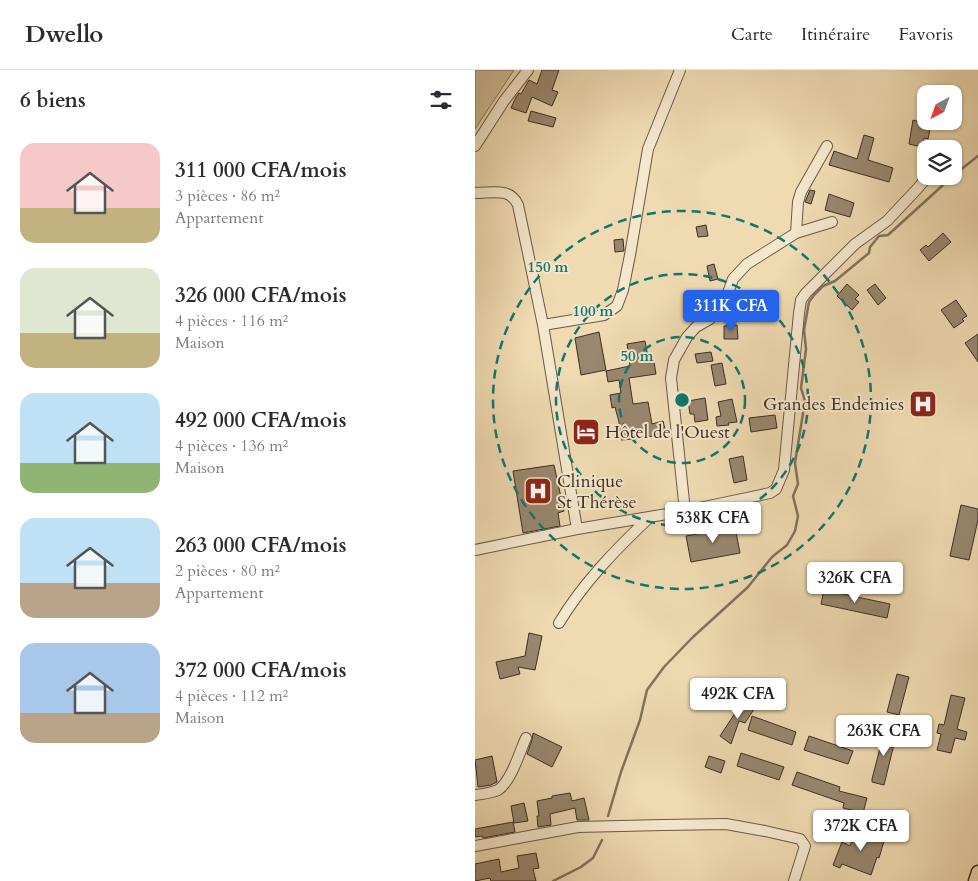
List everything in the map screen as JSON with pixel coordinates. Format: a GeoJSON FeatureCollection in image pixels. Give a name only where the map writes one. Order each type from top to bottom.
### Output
{"type":"FeatureCollection","features":[{"type":"Feature","properties":{"kind":"main road"},"geometry":{"type":"LineString","coordinates":[[975,881],[978,872]]}},
{"type":"Feature","properties":{"kind":"street"},"geometry":{"type":"LineString","coordinates":[[475,146],[504,101],[528,70]]}},
{"type":"Feature","properties":{"kind":"street"},"geometry":{"type":"LineString","coordinates":[[543,325],[604,315],[617,306],[631,256],[648,149],[680,70]]}},
{"type":"Feature","properties":{"kind":"street"},"geometry":{"type":"LineString","coordinates":[[796,233],[798,202],[801,192],[827,146]]}},
{"type":"Feature","properties":{"kind":"street"},"geometry":{"type":"LineString","coordinates":[[475,550],[577,529],[685,511],[770,493],[776,489],[784,470],[801,300],[855,244],[887,221],[920,185]]}},
{"type":"Feature","properties":{"kind":"street"},"geometry":{"type":"LineString","coordinates":[[475,193],[507,193],[514,197],[518,205],[543,325],[577,529]]}},
{"type":"Feature","properties":{"kind":"street"},"geometry":{"type":"LineString","coordinates":[[685,511],[671,378],[674,360],[687,337],[717,311],[728,293],[733,279],[747,264],[796,233],[832,222]]}},
{"type":"Feature","properties":{"kind":"street"},"geometry":{"type":"LineString","coordinates":[[559,623],[581,590],[622,544],[651,516]]}},
{"type":"Feature","properties":{"kind":"street"},"geometry":{"type":"LineString","coordinates":[[475,795],[497,790],[503,785],[516,762],[525,738]]}},
{"type":"Feature","properties":{"kind":"street"},"geometry":{"type":"LineString","coordinates":[[475,846],[578,827],[726,824],[765,830],[800,839],[805,846],[794,881]]}},
{"type":"Feature","properties":{"kind":"shaded area"},"geometry":{"type":"Polygon","coordinates":[[[475,70],[514,70],[475,129],[475,70]]]}},
{"type":"Feature","properties":{"kind":"building"},"geometry":{"type":"Polygon","coordinates":[[[542,70],[559,70],[552,90],[558,92],[552,106],[532,97],[526,113],[511,108],[516,97],[519,93],[521,94],[529,80],[537,84],[542,70]]]}},
{"type":"Feature","properties":{"kind":"building"},"geometry":{"type":"Polygon","coordinates":[[[531,111],[556,118],[553,127],[528,121],[531,111]]]}},
{"type":"Feature","properties":{"kind":"building"},"geometry":{"type":"Polygon","coordinates":[[[913,120],[917,121],[917,130],[930,130],[928,139],[917,140],[917,146],[909,144],[913,120]]]}},
{"type":"Feature","properties":{"kind":"building"},"geometry":{"type":"Polygon","coordinates":[[[864,135],[874,138],[868,160],[893,168],[889,182],[829,165],[834,151],[857,159],[864,135]]]}},
{"type":"Feature","properties":{"kind":"building"},"geometry":{"type":"Polygon","coordinates":[[[810,190],[815,191],[811,204],[805,202],[810,190]]]}},
{"type":"Feature","properties":{"kind":"building"},"geometry":{"type":"Polygon","coordinates":[[[829,194],[854,203],[850,217],[825,210],[829,194]]]}},
{"type":"Feature","properties":{"kind":"building"},"geometry":{"type":"Polygon","coordinates":[[[706,225],[708,236],[698,237],[696,227],[706,225]]]}},
{"type":"Feature","properties":{"kind":"building"},"geometry":{"type":"Polygon","coordinates":[[[943,233],[951,242],[929,261],[920,250],[926,245],[928,247],[943,233]]]}},
{"type":"Feature","properties":{"kind":"building"},"geometry":{"type":"Polygon","coordinates":[[[623,239],[624,251],[615,252],[614,240],[623,239]]]}},
{"type":"Feature","properties":{"kind":"building"},"geometry":{"type":"Polygon","coordinates":[[[714,264],[718,279],[710,281],[707,266],[714,264]]]}},
{"type":"Feature","properties":{"kind":"building"},"geometry":{"type":"Polygon","coordinates":[[[847,284],[859,295],[855,299],[859,302],[852,310],[837,296],[847,284]]]}},
{"type":"Feature","properties":{"kind":"building"},"geometry":{"type":"Polygon","coordinates":[[[875,284],[886,298],[878,305],[867,290],[875,284]]]}},
{"type":"Feature","properties":{"kind":"building"},"geometry":{"type":"Polygon","coordinates":[[[956,300],[967,316],[962,319],[964,321],[954,328],[941,310],[956,300]]]}},
{"type":"Feature","properties":{"kind":"building"},"geometry":{"type":"Polygon","coordinates":[[[737,325],[738,339],[724,339],[724,326],[737,325]]]}},
{"type":"Feature","properties":{"kind":"building"},"geometry":{"type":"Polygon","coordinates":[[[599,332],[606,370],[581,375],[575,338],[599,332]]]}},
{"type":"Feature","properties":{"kind":"building"},"geometry":{"type":"Polygon","coordinates":[[[978,334],[978,362],[965,343],[978,334]]]}},
{"type":"Feature","properties":{"kind":"building"},"geometry":{"type":"Polygon","coordinates":[[[645,341],[649,363],[654,362],[656,374],[629,378],[633,404],[648,402],[652,424],[663,421],[666,433],[644,438],[621,440],[619,422],[615,407],[612,408],[610,395],[621,393],[619,380],[608,382],[606,371],[630,366],[627,344],[645,341]]]}},
{"type":"Feature","properties":{"kind":"building"},"geometry":{"type":"Polygon","coordinates":[[[711,352],[713,361],[697,363],[695,354],[711,352]]]}},
{"type":"Feature","properties":{"kind":"building"},"geometry":{"type":"Polygon","coordinates":[[[722,363],[726,384],[715,386],[711,365],[722,363]]]}},
{"type":"Feature","properties":{"kind":"building"},"geometry":{"type":"Polygon","coordinates":[[[705,398],[708,420],[695,422],[694,414],[690,414],[688,401],[705,398]]]}},
{"type":"Feature","properties":{"kind":"building"},"geometry":{"type":"Polygon","coordinates":[[[732,399],[737,422],[717,426],[716,417],[721,416],[718,402],[732,399]]]}},
{"type":"Feature","properties":{"kind":"building"},"geometry":{"type":"Polygon","coordinates":[[[775,415],[777,428],[751,432],[749,418],[775,415]]]}},
{"type":"Feature","properties":{"kind":"building"},"geometry":{"type":"Polygon","coordinates":[[[743,456],[747,480],[734,483],[729,459],[743,456]]]}},
{"type":"Feature","properties":{"kind":"building","name":"Clinique St Thérèse"},"geometry":{"type":"Polygon","coordinates":[[[554,465],[564,511],[558,513],[560,526],[523,533],[513,471],[554,465]]]}},
{"type":"Feature","properties":{"kind":"building"},"geometry":{"type":"Polygon","coordinates":[[[961,505],[978,509],[978,520],[969,560],[950,556],[961,505]]]}},
{"type":"Feature","properties":{"kind":"building"},"geometry":{"type":"Polygon","coordinates":[[[735,527],[740,553],[691,562],[686,536],[735,527]]]}},
{"type":"Feature","properties":{"kind":"building"},"geometry":{"type":"Polygon","coordinates":[[[812,564],[825,567],[822,580],[812,577],[813,572],[810,571],[812,564]]]}},
{"type":"Feature","properties":{"kind":"building"},"geometry":{"type":"Polygon","coordinates":[[[824,590],[890,604],[887,618],[821,604],[824,590]]]}},
{"type":"Feature","properties":{"kind":"building"},"geometry":{"type":"Polygon","coordinates":[[[529,633],[542,636],[535,670],[518,667],[520,674],[500,679],[496,662],[525,656],[529,633]]]}},
{"type":"Feature","properties":{"kind":"building"},"geometry":{"type":"Polygon","coordinates":[[[897,674],[909,677],[899,715],[887,712],[897,674]]]}},
{"type":"Feature","properties":{"kind":"building"},"geometry":{"type":"Polygon","coordinates":[[[951,695],[965,698],[957,729],[967,732],[965,740],[955,738],[951,753],[937,750],[941,734],[937,733],[939,724],[944,725],[951,695]]]}},
{"type":"Feature","properties":{"kind":"building"},"geometry":{"type":"Polygon","coordinates":[[[745,698],[756,706],[745,723],[739,721],[731,744],[720,736],[745,698]]]}},
{"type":"Feature","properties":{"kind":"building"},"geometry":{"type":"Polygon","coordinates":[[[752,716],[796,732],[792,745],[748,730],[752,716]]]}},
{"type":"Feature","properties":{"kind":"building"},"geometry":{"type":"Polygon","coordinates":[[[885,729],[897,732],[884,785],[872,782],[872,779],[885,729]]]}},
{"type":"Feature","properties":{"kind":"building"},"geometry":{"type":"Polygon","coordinates":[[[533,733],[562,747],[552,767],[527,754],[533,733]]]}},
{"type":"Feature","properties":{"kind":"building"},"geometry":{"type":"Polygon","coordinates":[[[809,736],[853,751],[848,764],[804,750],[809,736]]]}},
{"type":"Feature","properties":{"kind":"building"},"geometry":{"type":"Polygon","coordinates":[[[741,753],[784,767],[779,780],[737,766],[741,753]]]}},
{"type":"Feature","properties":{"kind":"building"},"geometry":{"type":"Polygon","coordinates":[[[492,756],[497,782],[478,787],[475,760],[492,756]]]}},
{"type":"Feature","properties":{"kind":"building"},"geometry":{"type":"Polygon","coordinates":[[[709,756],[725,761],[721,773],[705,767],[709,756]]]}},
{"type":"Feature","properties":{"kind":"building"},"geometry":{"type":"Polygon","coordinates":[[[797,772],[840,787],[839,791],[867,798],[863,813],[843,808],[844,803],[792,785],[797,772]]]}},
{"type":"Feature","properties":{"kind":"building"},"geometry":{"type":"Polygon","coordinates":[[[570,793],[572,801],[584,798],[589,820],[577,820],[575,808],[550,814],[551,825],[538,827],[537,801],[570,793]]]}},
{"type":"Feature","properties":{"kind":"building"},"geometry":{"type":"Polygon","coordinates":[[[524,803],[528,821],[514,823],[511,806],[524,803]]]}},
{"type":"Feature","properties":{"kind":"building"},"geometry":{"type":"Polygon","coordinates":[[[513,822],[515,832],[483,838],[482,836],[475,837],[475,829],[513,822]]]}},
{"type":"Feature","properties":{"kind":"building"},"geometry":{"type":"Polygon","coordinates":[[[857,829],[885,838],[871,875],[842,864],[840,868],[833,865],[842,842],[850,846],[857,829]]]}},
{"type":"Feature","properties":{"kind":"building"},"geometry":{"type":"Polygon","coordinates":[[[536,853],[539,868],[533,869],[536,881],[491,881],[490,878],[475,881],[475,864],[499,859],[501,872],[519,868],[517,856],[536,853]]]}},
{"type":"Feature","properties":{"kind":"waterway"},"geometry":{"type":"LineString","coordinates":[[962,169],[978,156]]}},
{"type":"Feature","properties":{"kind":"waterway"},"geometry":{"type":"LineString","coordinates":[[608,816],[621,772],[640,720],[647,690],[664,667],[693,637],[748,587],[772,557],[787,545],[795,531],[798,516],[793,496],[798,484],[795,463],[805,401],[801,388],[806,349],[804,330],[809,302],[823,286],[835,281],[869,253],[870,247],[879,236],[888,235],[943,185]]}},
{"type":"Feature","properties":{"kind":"waterway"},"geometry":{"type":"LineString","coordinates":[[553,881],[581,867],[593,858],[602,840]]}},
{"type":"Feature","properties":{"kind":"place","name":"Grandes Endemies"},"geometry":{"type":"Point","coordinates":[923,404]}},
{"type":"Feature","properties":{"kind":"place","name":"Hôtel de l'Ouest"},"geometry":{"type":"Point","coordinates":[586,432]}},
{"type":"Feature","properties":{"kind":"place","name":"Clinique St Thérèse"},"geometry":{"type":"Point","coordinates":[538,491]}}]}
